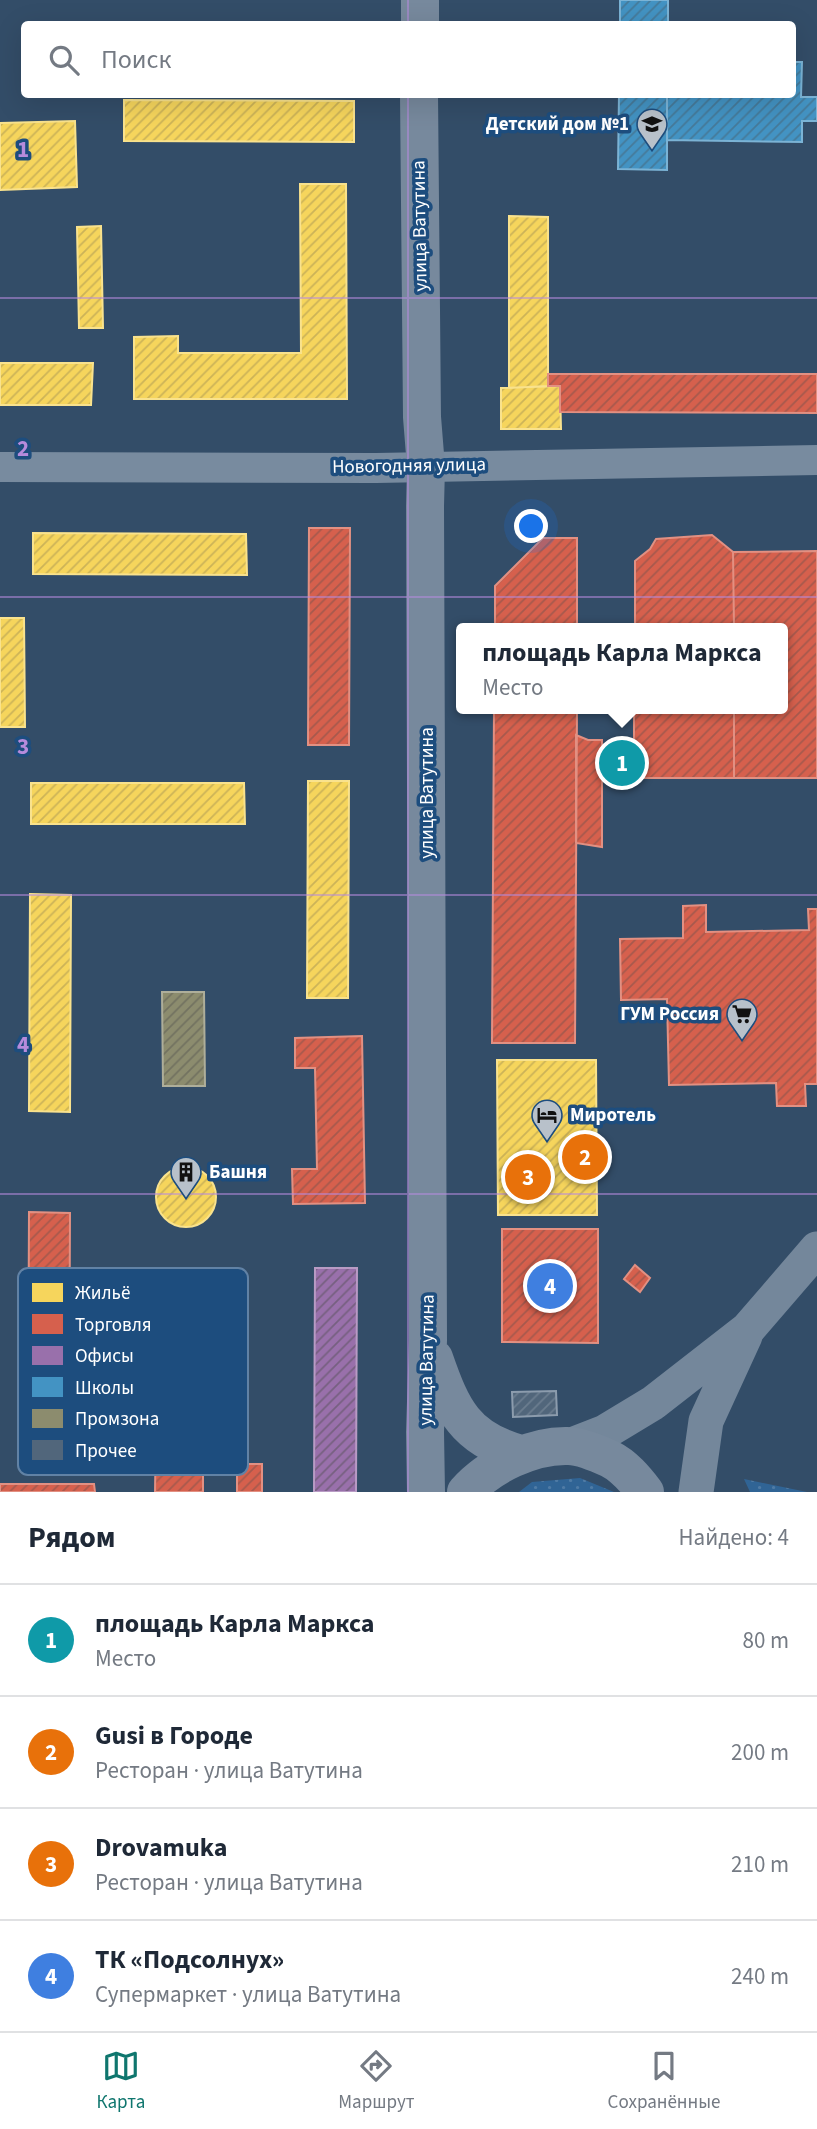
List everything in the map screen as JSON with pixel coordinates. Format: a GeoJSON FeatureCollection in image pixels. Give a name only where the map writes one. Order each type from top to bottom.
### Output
{"type":"FeatureCollection","features":[{"type":"Feature","properties":{"kind":"main road"},"geometry":{"type":"LineString","coordinates":[[419,0],[419,21]]}},
{"type":"Feature","properties":{"kind":"main road","name":"улица Ватутина"},"geometry":{"type":"LineString","coordinates":[[419,98],[422,417],[426,467],[426,1492]]}},
{"type":"Feature","properties":{"kind":"main road"},"geometry":{"type":"LineString","coordinates":[[466,1492],[491,1471],[521,1454],[569,1446],[605,1432],[653,1403],[748,1329],[817,1249]]}},
{"type":"Feature","properties":{"kind":"main road"},"geometry":{"type":"LineString","coordinates":[[696,1492],[706,1421],[748,1329]]}},
{"type":"Feature","properties":{"kind":"main road"},"geometry":{"type":"LineString","coordinates":[[428,1340],[447,1395],[459,1417],[477,1435],[498,1448],[521,1454]]}},
{"type":"Feature","properties":{"kind":"main road"},"geometry":{"type":"LineString","coordinates":[[569,1446],[609,1458],[626,1470],[645,1492]]}},
{"type":"Feature","properties":{"kind":"street","name":"Новогодняя улица"},"geometry":{"type":"LineString","coordinates":[[0,467],[426,467],[817,460]]}},
{"type":"Feature","properties":{"kind":"shaded area"},"geometry":{"type":"Polygon","coordinates":[[[580,1478],[614,1492],[519,1492],[532,1482],[580,1478]]]}},
{"type":"Feature","properties":{"kind":"shaded area"},"geometry":{"type":"Polygon","coordinates":[[[744,1479],[807,1492],[750,1492],[744,1479]]]}},
{"type":"Feature","properties":{"kind":"building: Жильё"},"geometry":{"type":"Polygon","coordinates":[[[124,100],[354,101],[354,142],[124,141],[124,100]]]}},
{"type":"Feature","properties":{"kind":"building: Жильё"},"geometry":{"type":"Polygon","coordinates":[[[75,121],[77,187],[0,190],[0,123],[75,121]]]}},
{"type":"Feature","properties":{"kind":"building: Жильё"},"geometry":{"type":"Polygon","coordinates":[[[300,184],[346,184],[347,399],[134,399],[134,337],[178,336],[178,353],[301,353],[300,184]]]}},
{"type":"Feature","properties":{"kind":"building: Жильё"},"geometry":{"type":"Polygon","coordinates":[[[509,216],[548,217],[548,386],[509,388],[509,216]]]}},
{"type":"Feature","properties":{"kind":"building: Жильё"},"geometry":{"type":"Polygon","coordinates":[[[101,226],[103,328],[79,328],[77,227],[101,226]]]}},
{"type":"Feature","properties":{"kind":"building: Жильё"},"geometry":{"type":"Polygon","coordinates":[[[0,363],[93,363],[91,405],[0,405],[0,363]]]}},
{"type":"Feature","properties":{"kind":"building: Жильё"},"geometry":{"type":"Polygon","coordinates":[[[560,386],[561,429],[501,429],[501,388],[560,386]]]}},
{"type":"Feature","properties":{"kind":"building: Жильё"},"geometry":{"type":"Polygon","coordinates":[[[33,533],[246,534],[247,575],[33,574],[33,533]]]}},
{"type":"Feature","properties":{"kind":"building: Жильё"},"geometry":{"type":"Polygon","coordinates":[[[0,618],[24,618],[25,727],[0,727],[0,618]]]}},
{"type":"Feature","properties":{"kind":"building: Жильё"},"geometry":{"type":"Polygon","coordinates":[[[308,781],[349,781],[348,998],[307,998],[308,781]]]}},
{"type":"Feature","properties":{"kind":"building: Жильё"},"geometry":{"type":"Polygon","coordinates":[[[31,783],[244,783],[245,824],[31,824],[31,783]]]}},
{"type":"Feature","properties":{"kind":"building: Жильё"},"geometry":{"type":"Polygon","coordinates":[[[30,894],[71,895],[70,1112],[29,1111],[30,894]]]}},
{"type":"Feature","properties":{"kind":"building: Жильё","name":"Миротель"},"geometry":{"type":"Polygon","coordinates":[[[497,1060],[596,1060],[597,1215],[498,1215],[497,1060]]]}},
{"type":"Feature","properties":{"kind":"building: Жильё","name":"Башня"},"geometry":{"type":"Polygon","coordinates":[[[180,1167],[192,1167],[211,1180],[216,1197],[214,1209],[203,1222],[192,1227],[180,1227],[161,1214],[156,1203],[156,1191],[169,1172],[180,1167]]]}},
{"type":"Feature","properties":{"kind":"building: Торговля"},"geometry":{"type":"Polygon","coordinates":[[[548,374],[817,374],[817,413],[560,412],[560,386],[548,386],[548,374]]]}},
{"type":"Feature","properties":{"kind":"building: Торговля"},"geometry":{"type":"Polygon","coordinates":[[[309,528],[350,528],[349,745],[308,745],[309,528]]]}},
{"type":"Feature","properties":{"kind":"building: Торговля"},"geometry":{"type":"Polygon","coordinates":[[[712,535],[733,552],[734,623],[635,623],[635,561],[650,549],[656,539],[712,535]]]}},
{"type":"Feature","properties":{"kind":"building: Торговля"},"geometry":{"type":"Polygon","coordinates":[[[543,538],[577,538],[577,623],[495,623],[495,586],[543,538]]]}},
{"type":"Feature","properties":{"kind":"building: Торговля"},"geometry":{"type":"Polygon","coordinates":[[[817,551],[817,778],[734,778],[734,714],[788,714],[788,623],[734,623],[733,552],[817,551]]]}},
{"type":"Feature","properties":{"kind":"building: Торговля"},"geometry":{"type":"Polygon","coordinates":[[[494,714],[577,714],[575,1043],[492,1043],[494,714]]]}},
{"type":"Feature","properties":{"kind":"building: Торговля"},"geometry":{"type":"Polygon","coordinates":[[[634,714],[734,714],[734,778],[634,778],[634,714]]]}},
{"type":"Feature","properties":{"kind":"building: Торговля"},"geometry":{"type":"Polygon","coordinates":[[[576,735],[588,740],[602,740],[602,847],[576,843],[576,735]]]}},
{"type":"Feature","properties":{"kind":"building: Торговля","name":"ГУМ Россия"},"geometry":{"type":"Polygon","coordinates":[[[706,905],[706,932],[809,930],[808,909],[817,909],[817,1084],[805,1084],[806,1106],[777,1106],[776,1083],[669,1085],[667,999],[621,1000],[620,939],[683,938],[683,906],[706,905]]]}},
{"type":"Feature","properties":{"kind":"building: Торговля"},"geometry":{"type":"Polygon","coordinates":[[[362,1036],[365,1203],[293,1204],[292,1169],[317,1169],[315,1068],[295,1068],[295,1038],[362,1036]]]}},
{"type":"Feature","properties":{"kind":"building: Торговля"},"geometry":{"type":"Polygon","coordinates":[[[29,1212],[70,1213],[70,1268],[29,1268],[29,1212]]]}},
{"type":"Feature","properties":{"kind":"building: Торговля"},"geometry":{"type":"Polygon","coordinates":[[[502,1229],[598,1229],[598,1343],[502,1342],[502,1229]]]}},
{"type":"Feature","properties":{"kind":"building: Торговля"},"geometry":{"type":"Polygon","coordinates":[[[635,1265],[650,1278],[640,1292],[624,1279],[635,1265]]]}},
{"type":"Feature","properties":{"kind":"building: Торговля"},"geometry":{"type":"Polygon","coordinates":[[[248,1464],[262,1464],[262,1492],[237,1492],[237,1475],[248,1475],[248,1464]]]}},
{"type":"Feature","properties":{"kind":"building: Торговля"},"geometry":{"type":"Polygon","coordinates":[[[155,1475],[203,1475],[203,1492],[155,1492],[155,1475]]]}},
{"type":"Feature","properties":{"kind":"building: Торговля"},"geometry":{"type":"Polygon","coordinates":[[[0,1484],[94,1484],[95,1492],[0,1492],[0,1484]]]}},
{"type":"Feature","properties":{"kind":"building: Офисы"},"geometry":{"type":"Polygon","coordinates":[[[315,1268],[357,1268],[356,1492],[314,1492],[315,1268]]]}},
{"type":"Feature","properties":{"kind":"building: Школы"},"geometry":{"type":"Polygon","coordinates":[[[620,0],[668,0],[668,21],[620,21],[620,0]]]}},
{"type":"Feature","properties":{"kind":"building: Школы"},"geometry":{"type":"Polygon","coordinates":[[[796,62],[802,62],[801,97],[817,97],[817,121],[802,121],[802,142],[667,140],[667,98],[796,98],[796,62]]]}},
{"type":"Feature","properties":{"kind":"building: Школы"},"geometry":{"type":"Polygon","coordinates":[[[619,98],[667,98],[667,170],[618,169],[619,98]]]}},
{"type":"Feature","properties":{"kind":"building: Промзона"},"geometry":{"type":"Polygon","coordinates":[[[162,992],[204,992],[205,1086],[163,1086],[162,992]]]}},
{"type":"Feature","properties":{"kind":"building: Прочее"},"geometry":{"type":"Polygon","coordinates":[[[556,1391],[557,1415],[513,1417],[512,1392],[556,1391]]]}},
{"type":"Feature","properties":{"kind":"place","name":"Детский дом №1"},"geometry":{"type":"Point","coordinates":[652,151]}},
{"type":"Feature","properties":{"kind":"place","name":"площадь Карла Маркса"},"geometry":{"type":"Point","coordinates":[622,763]}},
{"type":"Feature","properties":{"kind":"place","name":"ГУМ Россия"},"geometry":{"type":"Point","coordinates":[742,1041]}},
{"type":"Feature","properties":{"kind":"place","name":"Миротель"},"geometry":{"type":"Point","coordinates":[547,1142]}},
{"type":"Feature","properties":{"kind":"place","name":"Gusi в Городе"},"geometry":{"type":"Point","coordinates":[585,1157]}},
{"type":"Feature","properties":{"kind":"place","name":"Drovamuka"},"geometry":{"type":"Point","coordinates":[528,1177]}},
{"type":"Feature","properties":{"kind":"place","name":"Башня"},"geometry":{"type":"Point","coordinates":[186,1199]}},
{"type":"Feature","properties":{"kind":"place","name":"ТК «Подсолнух»"},"geometry":{"type":"Point","coordinates":[550,1286]}}]}
